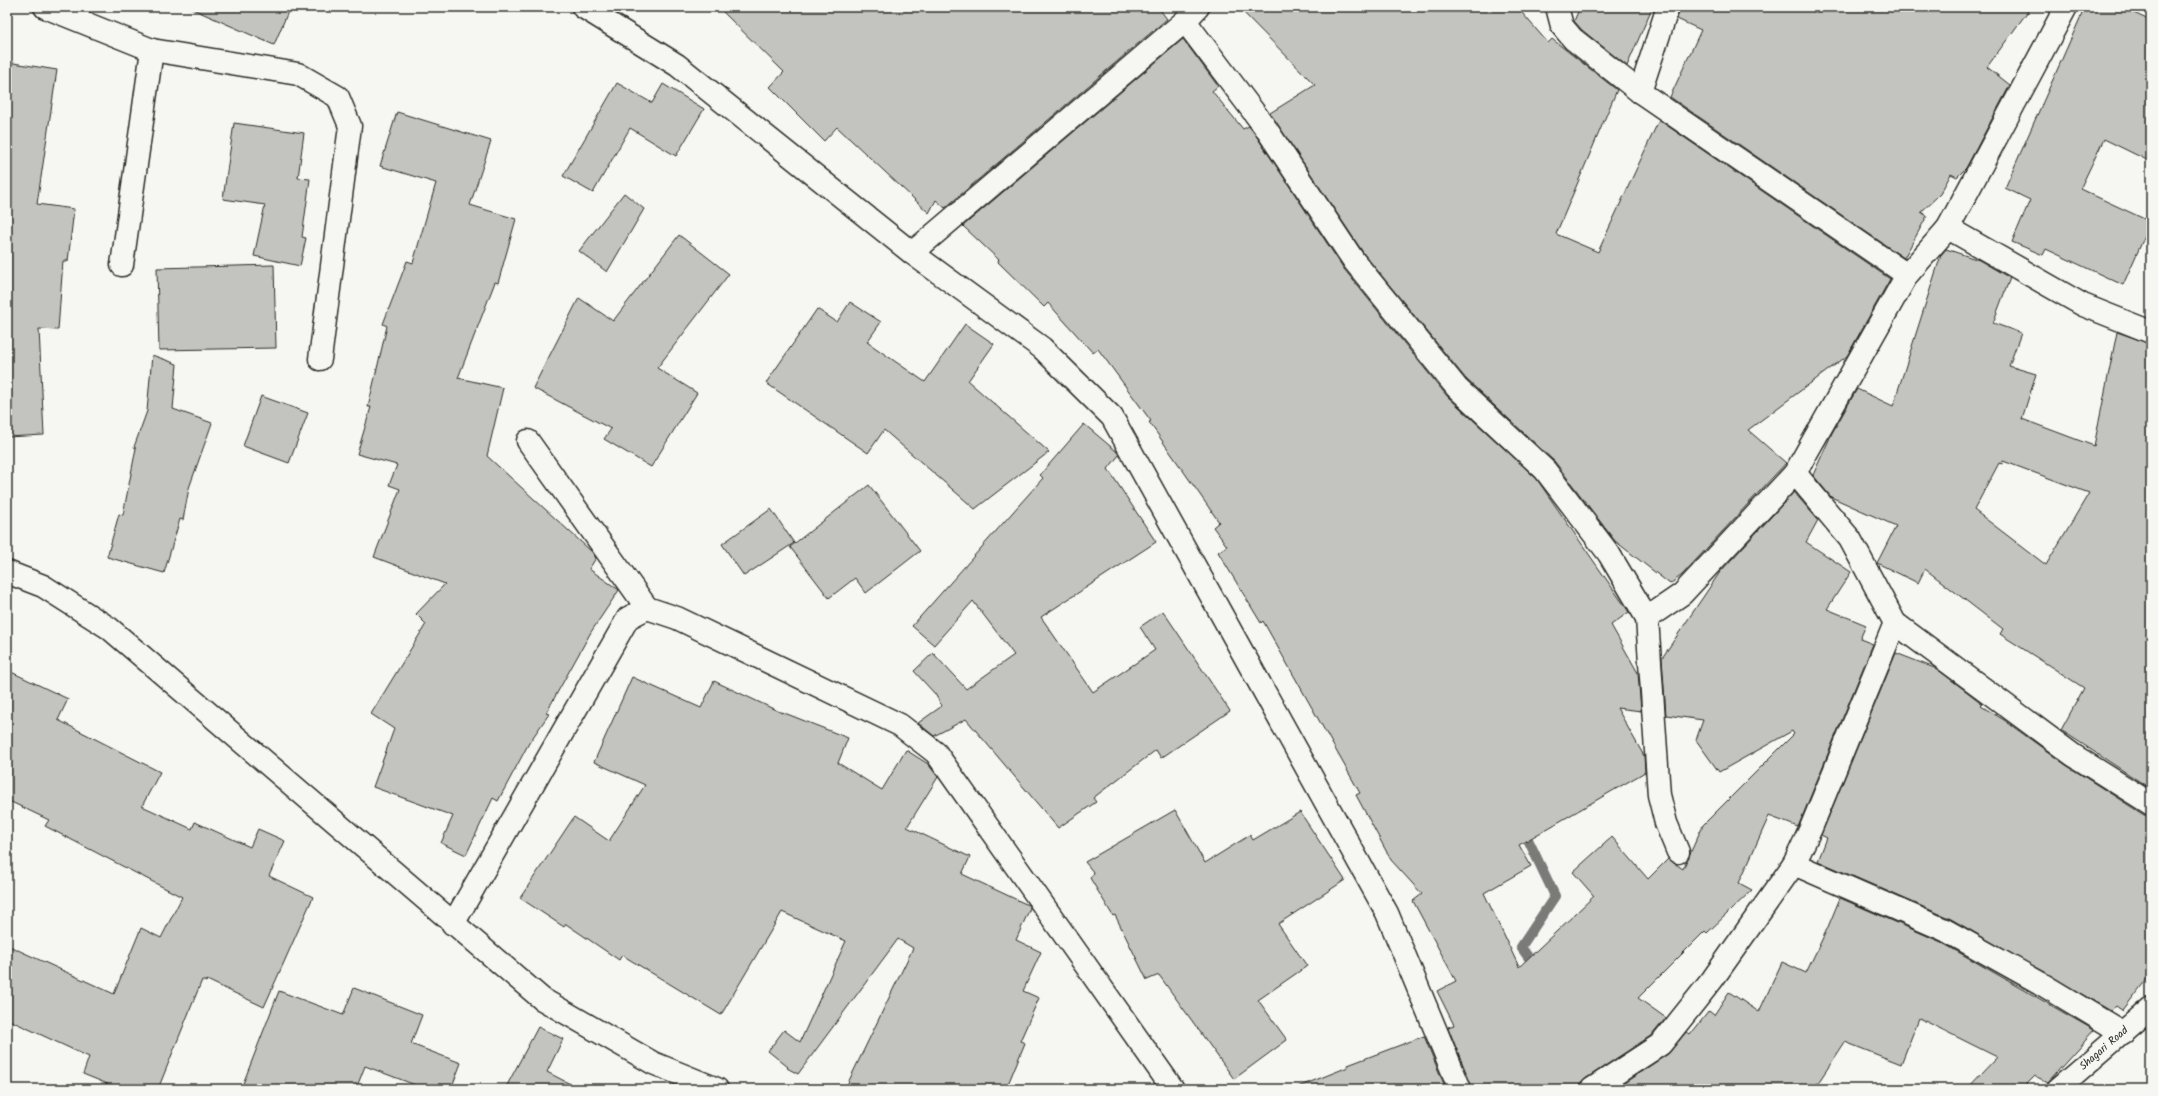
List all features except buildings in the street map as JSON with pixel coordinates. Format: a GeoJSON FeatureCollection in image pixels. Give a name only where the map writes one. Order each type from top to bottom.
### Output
{"type":"FeatureCollection","features":[{"type":"Feature","properties":{"kind":"street"},"geometry":{"type":"LineString","coordinates":[[45,7],[152,50],[298,74],[338,97],[350,126],[320,358]]}},
{"type":"Feature","properties":{"kind":"street"},"geometry":{"type":"LineString","coordinates":[[583,7],[677,65],[912,253],[1042,348],[1112,417],[1387,913],[1460,1089]]}},
{"type":"Feature","properties":{"kind":"street"},"geometry":{"type":"LineString","coordinates":[[1557,7],[1562,26],[1573,39],[1640,92],[1907,275]]}},
{"type":"Feature","properties":{"kind":"street"},"geometry":{"type":"LineString","coordinates":[[1640,92],[1668,7]]}},
{"type":"Feature","properties":{"kind":"street"},"geometry":{"type":"LineString","coordinates":[[1647,618],[1682,594],[1795,473],[1907,275],[1948,228],[2066,7]]}},
{"type":"Feature","properties":{"kind":"street"},"geometry":{"type":"LineString","coordinates":[[912,253],[1192,14],[1354,261],[1457,388],[1545,470],[1609,554],[1647,618],[1659,794],[1666,822],[1678,852]]}},
{"type":"Feature","properties":{"kind":"street"},"geometry":{"type":"LineString","coordinates":[[122,265],[152,50]]}},
{"type":"Feature","properties":{"kind":"street"},"geometry":{"type":"LineString","coordinates":[[1948,228],[2083,304],[2151,332]]}},
{"type":"Feature","properties":{"kind":"street"},"geometry":{"type":"LineString","coordinates":[[528,441],[646,608],[677,618],[900,724],[936,753],[1173,1089]]}},
{"type":"Feature","properties":{"kind":"street"},"geometry":{"type":"LineString","coordinates":[[1795,473],[1850,539],[1895,623],[2073,755],[2151,804]]}},
{"type":"Feature","properties":{"kind":"street"},"geometry":{"type":"LineString","coordinates":[[7,572],[43,586],[109,628],[542,999],[653,1062],[717,1089]]}},
{"type":"Feature","properties":{"kind":"street"},"geometry":{"type":"LineString","coordinates":[[453,924],[628,618],[646,608]]}},
{"type":"Feature","properties":{"kind":"street"},"geometry":{"type":"LineString","coordinates":[[1592,1089],[1661,1044],[1712,980],[1794,864],[1811,828],[1895,623]]}},
{"type":"Feature","properties":{"kind":"street"},"geometry":{"type":"LineString","coordinates":[[1794,864],[1945,930],[2040,983],[2123,1032]]}},
{"type":"Feature","properties":{"kind":"street","name":"Shagari Road"},"geometry":{"type":"LineString","coordinates":[[2057,1089],[2151,1008]]}},
{"type":"Feature","properties":{"kind":"waterway"},"geometry":{"type":"LineString","coordinates":[[1523,829],[1555,896],[1521,947],[1536,968]]}},
{"type":"Feature","properties":{"kind":"waterway"},"geometry":{"type":"LineString","coordinates":[[1611,1047],[1659,1083],[1661,1089]]}}]}
